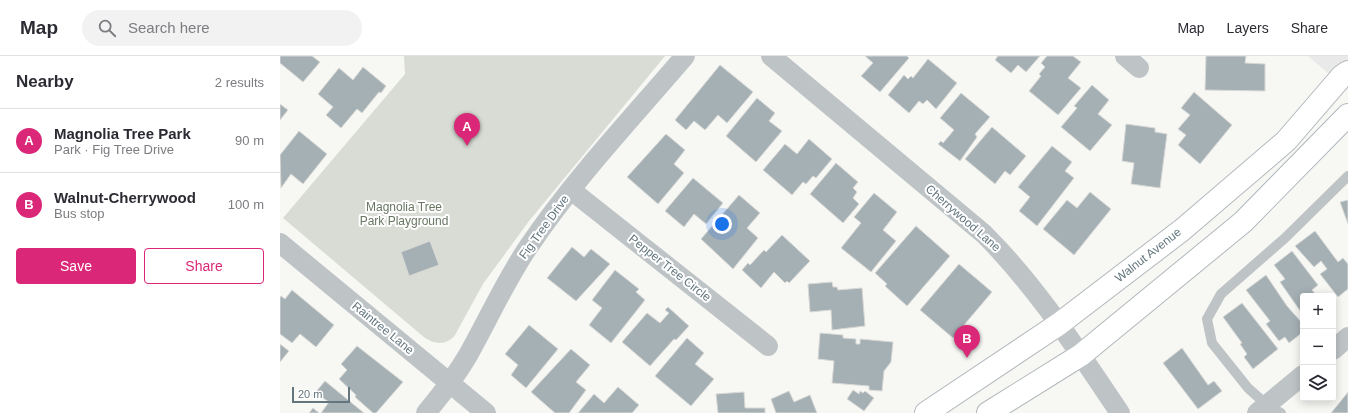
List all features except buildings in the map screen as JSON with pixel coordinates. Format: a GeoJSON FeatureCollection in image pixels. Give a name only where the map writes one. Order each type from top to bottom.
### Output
{"type":"FeatureCollection","features":[{"type":"Feature","properties":{"kind":"main road","name":"Walnut Avenue"},"geometry":{"type":"LineString","coordinates":[[926,413],[1059,324],[1182,230],[1286,142],[1342,76],[1348,72]]}},
{"type":"Feature","properties":{"kind":"main road"},"geometry":{"type":"LineString","coordinates":[[988,413],[1081,355],[1243,222],[1348,115]]}},
{"type":"Feature","properties":{"kind":"street","name":"Fig Tree Drive"},"geometry":{"type":"LineString","coordinates":[[426,413],[450,383],[479,336],[503,288],[525,252],[571,190],[685,56]]}},
{"type":"Feature","properties":{"kind":"street","name":"Cherrywood Lane"},"geometry":{"type":"LineString","coordinates":[[771,56],[984,234],[1013,262],[1081,355],[1120,413]]}},
{"type":"Feature","properties":{"kind":"street","name":"Pepper Tree Circle"},"geometry":{"type":"LineString","coordinates":[[571,190],[768,346]]}},
{"type":"Feature","properties":{"kind":"street","name":"Raintree Lane"},"geometry":{"type":"LineString","coordinates":[[280,243],[486,413]]}},
{"type":"Feature","properties":{"kind":"street"},"geometry":{"type":"LineString","coordinates":[[1336,347],[1348,337]]}},
{"type":"Feature","properties":{"kind":"street"},"geometry":{"type":"LineString","coordinates":[[1268,410],[1300,378]]}},
{"type":"Feature","properties":{"kind":"lane"},"geometry":{"type":"LineString","coordinates":[[1268,410],[1248,388],[1212,343],[1207,318],[1221,294],[1285,238],[1348,176]]}},
{"type":"Feature","properties":{"kind":"shaded area"},"geometry":{"type":"Polygon","coordinates":[[[1308,56],[1348,56],[1348,90],[1322,68],[1308,56]]]}},
{"type":"Feature","properties":{"kind":"green space","name":"Magnolia Tree Park Playground"},"geometry":{"type":"Polygon","coordinates":[[[404,56],[665,56],[529,221],[483,284],[455,335],[448,341],[441,343],[433,342],[425,338],[283,218],[405,74],[404,56]]]}},
{"type":"Feature","properties":{"kind":"place","name":"Magnolia Tree Park"},"geometry":{"type":"Point","coordinates":[467,146]}},
{"type":"Feature","properties":{"kind":"place","name":"Walnut-Cherrywood"},"geometry":{"type":"Point","coordinates":[967,358]}}]}
